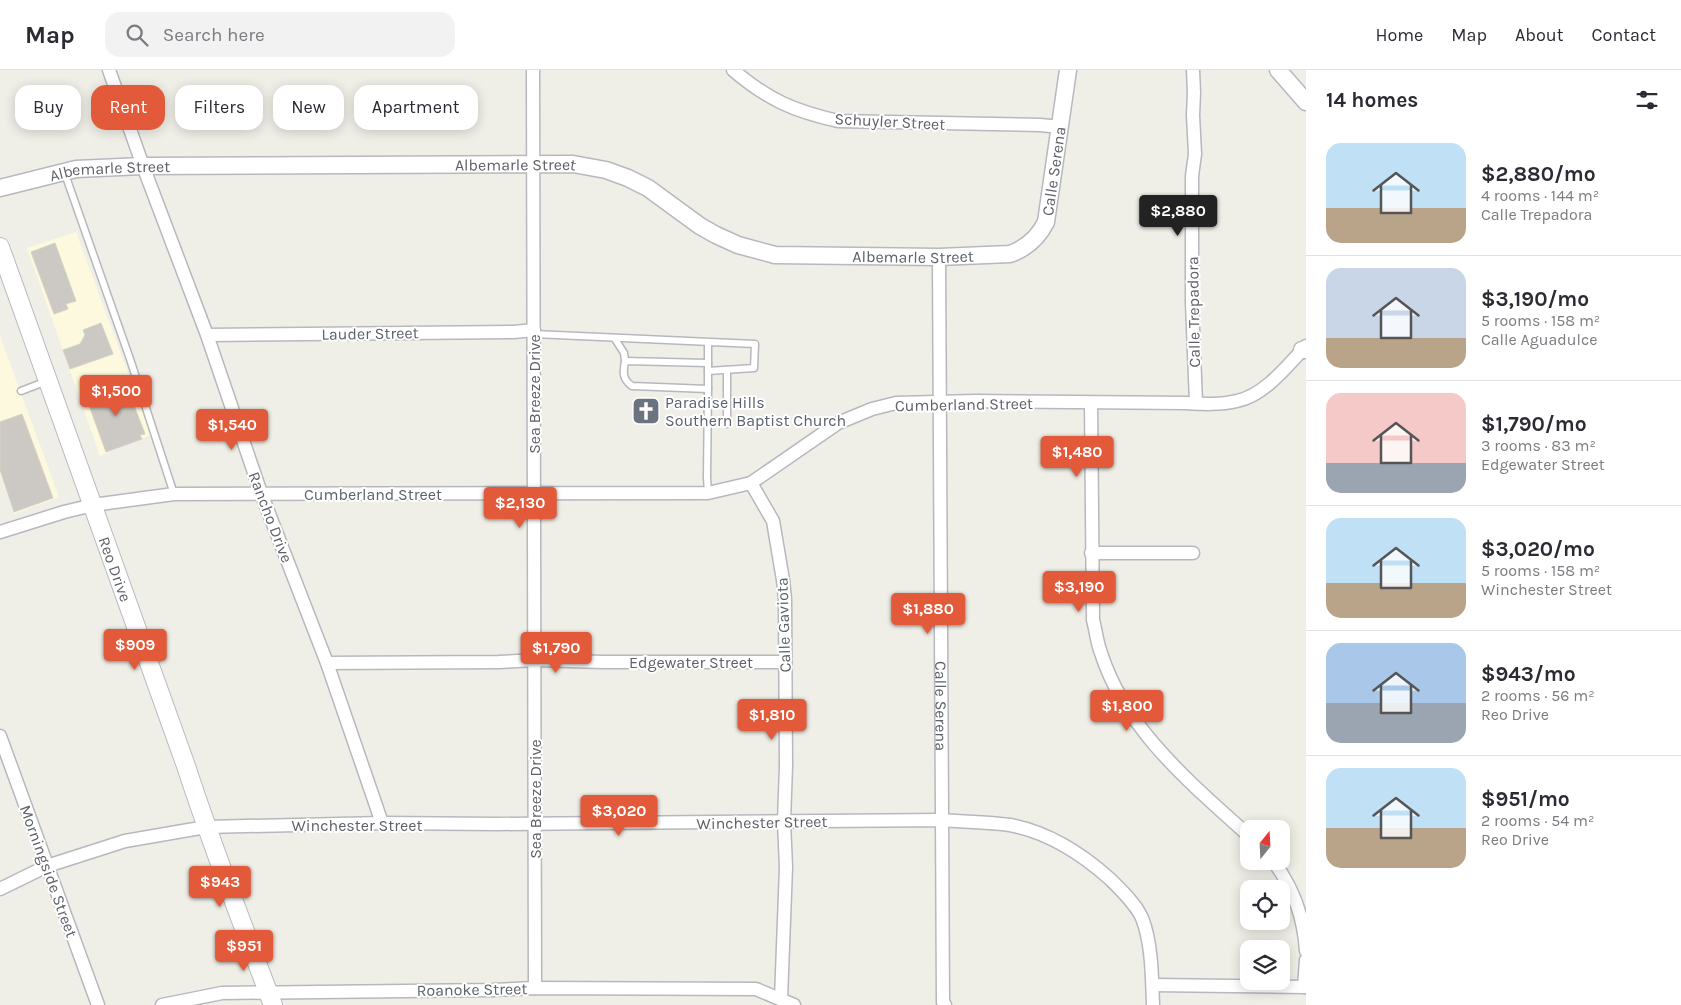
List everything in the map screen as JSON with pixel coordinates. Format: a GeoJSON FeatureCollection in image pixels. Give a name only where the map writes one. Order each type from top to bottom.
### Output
{"type":"FeatureCollection","features":[{"type":"Feature","properties":{"kind":"main road","name":"Reo Drive"},"geometry":{"type":"LineString","coordinates":[[0,247],[186,766],[206,827],[271,998]]}},
{"type":"Feature","properties":{"kind":"street","name":"Rancho Drive"},"geometry":{"type":"LineString","coordinates":[[109,70],[207,335],[261,493],[327,663],[382,823]]}},
{"type":"Feature","properties":{"kind":"street","name":"Sea Breeze Drive"},"geometry":{"type":"LineString","coordinates":[[533,70],[535,988]]}},
{"type":"Feature","properties":{"kind":"street","name":"Schuyler Street"},"geometry":{"type":"LineString","coordinates":[[733,70],[767,96],[789,107],[808,114],[838,121],[1060,127]]}},
{"type":"Feature","properties":{"kind":"street","name":"Calle Serena"},"geometry":{"type":"LineString","coordinates":[[1010,254],[1018,252],[1031,243],[1046,222],[1068,70]]}},
{"type":"Feature","properties":{"kind":"street","name":"Calle Trepadora"},"geometry":{"type":"LineString","coordinates":[[1193,70],[1195,154],[1192,176],[1192,303],[1196,404]]}},
{"type":"Feature","properties":{"kind":"street"},"geometry":{"type":"LineString","coordinates":[[1278,70],[1306,102]]}},
{"type":"Feature","properties":{"kind":"street","name":"Albemarle Street"},"geometry":{"type":"LineString","coordinates":[[0,188],[76,169],[143,166],[573,164],[622,175],[648,188],[700,226],[716,235],[738,245],[775,255],[939,257],[1010,254]]}},
{"type":"Feature","properties":{"kind":"street","name":"Calle Serena"},"geometry":{"type":"LineString","coordinates":[[939,257],[941,820],[943,1002],[945,1005]]}},
{"type":"Feature","properties":{"kind":"street","name":"Lauder Street"},"geometry":{"type":"LineString","coordinates":[[207,335],[534,332]]}},
{"type":"Feature","properties":{"kind":"street","name":"Cumberland Street"},"geometry":{"type":"LineString","coordinates":[[0,532],[93,505],[174,494],[708,493],[751,483],[838,423],[872,409],[896,403],[1211,405],[1238,401],[1263,388],[1305,349]]}},
{"type":"Feature","properties":{"kind":"street"},"geometry":{"type":"LineString","coordinates":[[1090,403],[1093,620],[1101,654],[1122,699],[1143,731],[1168,761],[1240,828]]}},
{"type":"Feature","properties":{"kind":"street","name":"Calle Gaviota"},"geometry":{"type":"LineString","coordinates":[[751,483],[772,521],[785,599],[786,765],[784,822],[786,868],[781,999]]}},
{"type":"Feature","properties":{"kind":"street"},"geometry":{"type":"LineString","coordinates":[[1092,554],[1193,553]]}},
{"type":"Feature","properties":{"kind":"street","name":"Edgewater Street"},"geometry":{"type":"LineString","coordinates":[[327,663],[535,660],[785,662]]}},
{"type":"Feature","properties":{"kind":"street","name":"Morningside Street"},"geometry":{"type":"LineString","coordinates":[[0,736],[98,1005]]}},
{"type":"Feature","properties":{"kind":"street","name":"Winchester Street"},"geometry":{"type":"LineString","coordinates":[[0,889],[47,866],[126,841],[206,827],[382,823],[534,824],[941,820],[1009,825],[1034,832],[1069,848],[1101,871],[1126,896],[1141,916],[1147,933],[1153,1005]]}},
{"type":"Feature","properties":{"kind":"street"},"geometry":{"type":"LineString","coordinates":[[1279,870],[1297,905],[1304,930],[1306,951]]}},
{"type":"Feature","properties":{"kind":"street"},"geometry":{"type":"LineString","coordinates":[[1152,985],[1305,987],[1306,960]]}},
{"type":"Feature","properties":{"kind":"street","name":"Roanoke Street"},"geometry":{"type":"LineString","coordinates":[[162,1005],[222,993],[271,998],[535,988],[756,988],[781,999]]}},
{"type":"Feature","properties":{"kind":"street"},"geometry":{"type":"LineString","coordinates":[[781,999],[794,1005]]}},
{"type":"Feature","properties":{"kind":"lane"},"geometry":{"type":"LineString","coordinates":[[64,172],[130,359],[174,494]]}},
{"type":"Feature","properties":{"kind":"lane"},"geometry":{"type":"LineString","coordinates":[[534,332],[614,339],[755,344],[754,368],[708,371]]}},
{"type":"Feature","properties":{"kind":"lane"},"geometry":{"type":"LineString","coordinates":[[614,339],[624,353],[623,374],[626,382],[632,386],[708,389]]}},
{"type":"Feature","properties":{"kind":"lane"},"geometry":{"type":"LineString","coordinates":[[708,342],[708,493]]}},
{"type":"Feature","properties":{"kind":"lane"},"geometry":{"type":"LineString","coordinates":[[625,361],[708,363]]}},
{"type":"Feature","properties":{"kind":"lane"},"geometry":{"type":"LineString","coordinates":[[727,370],[727,424]]}},
{"type":"Feature","properties":{"kind":"lane"},"geometry":{"type":"LineString","coordinates":[[21,391],[48,381]]}},
{"type":"Feature","properties":{"kind":"shaded area"},"geometry":{"type":"Polygon","coordinates":[[[76,232],[151,435],[100,456],[27,248],[76,232]]]}},
{"type":"Feature","properties":{"kind":"shaded area"},"geometry":{"type":"Polygon","coordinates":[[[0,336],[59,497],[14,514],[0,474],[0,336]]]}},
{"type":"Feature","properties":{"kind":"building"},"geometry":{"type":"Polygon","coordinates":[[[55,243],[76,301],[66,304],[68,309],[54,314],[31,252],[55,243]]]}},
{"type":"Feature","properties":{"kind":"building"},"geometry":{"type":"Polygon","coordinates":[[[101,323],[113,354],[70,369],[63,350],[80,344],[85,335],[83,330],[101,323]]]}},
{"type":"Feature","properties":{"kind":"building"},"geometry":{"type":"Polygon","coordinates":[[[125,382],[145,434],[140,435],[142,439],[106,452],[86,397],[125,382]]]}},
{"type":"Feature","properties":{"kind":"building"},"geometry":{"type":"Polygon","coordinates":[[[22,414],[53,498],[14,512],[0,470],[0,422],[22,414]]]}},
{"type":"Feature","properties":{"kind":"place","name":"Paradise Hills Southern Baptist Church"},"geometry":{"type":"Point","coordinates":[646,411]}}]}
